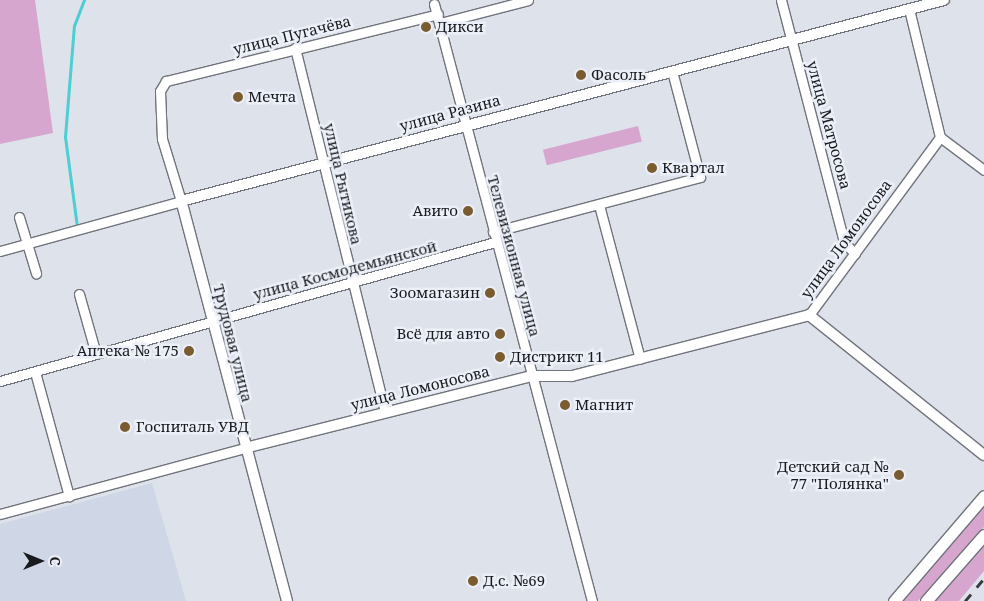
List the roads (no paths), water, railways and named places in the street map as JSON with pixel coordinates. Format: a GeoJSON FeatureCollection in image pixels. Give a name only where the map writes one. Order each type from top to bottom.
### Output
{"type":"FeatureCollection","features":[{"type":"Feature","properties":{"kind":"main road"},"geometry":{"type":"LineString","coordinates":[[894,601],[984,496]]}},
{"type":"Feature","properties":{"kind":"main road"},"geometry":{"type":"LineString","coordinates":[[926,601],[984,535]]}},
{"type":"Feature","properties":{"kind":"street","name":"улица Пугачёва"},"geometry":{"type":"LineString","coordinates":[[160,91],[166,81],[295,48],[528,0]]}},
{"type":"Feature","properties":{"kind":"street","name":"улица Матросова"},"geometry":{"type":"LineString","coordinates":[[781,0],[844,242],[855,254]]}},
{"type":"Feature","properties":{"kind":"street","name":"улица Разина"},"geometry":{"type":"LineString","coordinates":[[0,251],[465,124],[792,41],[944,0]]}},
{"type":"Feature","properties":{"kind":"street","name":"Телевизионная улица"},"geometry":{"type":"LineString","coordinates":[[434,4],[495,242],[592,601]]}},
{"type":"Feature","properties":{"kind":"street"},"geometry":{"type":"LineString","coordinates":[[909,9],[940,137],[984,170]]}},
{"type":"Feature","properties":{"kind":"street","name":"улица Рытикова"},"geometry":{"type":"LineString","coordinates":[[295,48],[325,162],[352,282],[385,412]]}},
{"type":"Feature","properties":{"kind":"street"},"geometry":{"type":"LineString","coordinates":[[493,232],[700,177],[672,71]]}},
{"type":"Feature","properties":{"kind":"street","name":"Трудовая улица"},"geometry":{"type":"LineString","coordinates":[[160,91],[162,139],[181,201],[287,601]]}},
{"type":"Feature","properties":{"kind":"street","name":"улица Ломоносова"},"geometry":{"type":"LineString","coordinates":[[0,514],[245,448],[532,376],[572,376],[809,316],[940,137]]}},
{"type":"Feature","properties":{"kind":"street"},"geometry":{"type":"LineString","coordinates":[[599,205],[640,359]]}},
{"type":"Feature","properties":{"kind":"street"},"geometry":{"type":"LineString","coordinates":[[19,217],[36,273]]}},
{"type":"Feature","properties":{"kind":"street","name":"улица Космодемьянской"},"geometry":{"type":"LineString","coordinates":[[0,381],[495,242]]}},
{"type":"Feature","properties":{"kind":"street"},"geometry":{"type":"LineString","coordinates":[[80,294],[96,354]]}},
{"type":"Feature","properties":{"kind":"street"},"geometry":{"type":"LineString","coordinates":[[809,316],[984,455]]}},
{"type":"Feature","properties":{"kind":"street"},"geometry":{"type":"LineString","coordinates":[[35,372],[70,496]]}},
{"type":"Feature","properties":{"kind":"waterway"},"geometry":{"type":"LineString","coordinates":[[77,227],[65,137],[74,26],[84,0]]}},
{"type":"Feature","properties":{"kind":"railway"},"geometry":{"type":"LineString","coordinates":[[965,601],[984,578]]}},
{"type":"Feature","properties":{"kind":"place","name":"Дикси"},"geometry":{"type":"Point","coordinates":[426,27]}},
{"type":"Feature","properties":{"kind":"place","name":"Фасоль"},"geometry":{"type":"Point","coordinates":[581,75]}},
{"type":"Feature","properties":{"kind":"place","name":"Мечта"},"geometry":{"type":"Point","coordinates":[238,97]}},
{"type":"Feature","properties":{"kind":"place","name":"Квартал"},"geometry":{"type":"Point","coordinates":[652,168]}},
{"type":"Feature","properties":{"kind":"place","name":"Авито"},"geometry":{"type":"Point","coordinates":[468,211]}},
{"type":"Feature","properties":{"kind":"place","name":"Зоомагазин"},"geometry":{"type":"Point","coordinates":[490,293]}},
{"type":"Feature","properties":{"kind":"place","name":"Всё для авто"},"geometry":{"type":"Point","coordinates":[500,334]}},
{"type":"Feature","properties":{"kind":"place","name":"Аптека № 175"},"geometry":{"type":"Point","coordinates":[189,351]}},
{"type":"Feature","properties":{"kind":"place","name":"Дистрикт 11"},"geometry":{"type":"Point","coordinates":[500,357]}},
{"type":"Feature","properties":{"kind":"place","name":"Магнит"},"geometry":{"type":"Point","coordinates":[565,405]}},
{"type":"Feature","properties":{"kind":"place","name":"Госпиталь УВД"},"geometry":{"type":"Point","coordinates":[125,427]}},
{"type":"Feature","properties":{"kind":"place","name":"Детский сад № 77 \"Полянка\""},"geometry":{"type":"Point","coordinates":[899,475]}},
{"type":"Feature","properties":{"kind":"place","name":"Д.с. №69"},"geometry":{"type":"Point","coordinates":[473,581]}}]}
